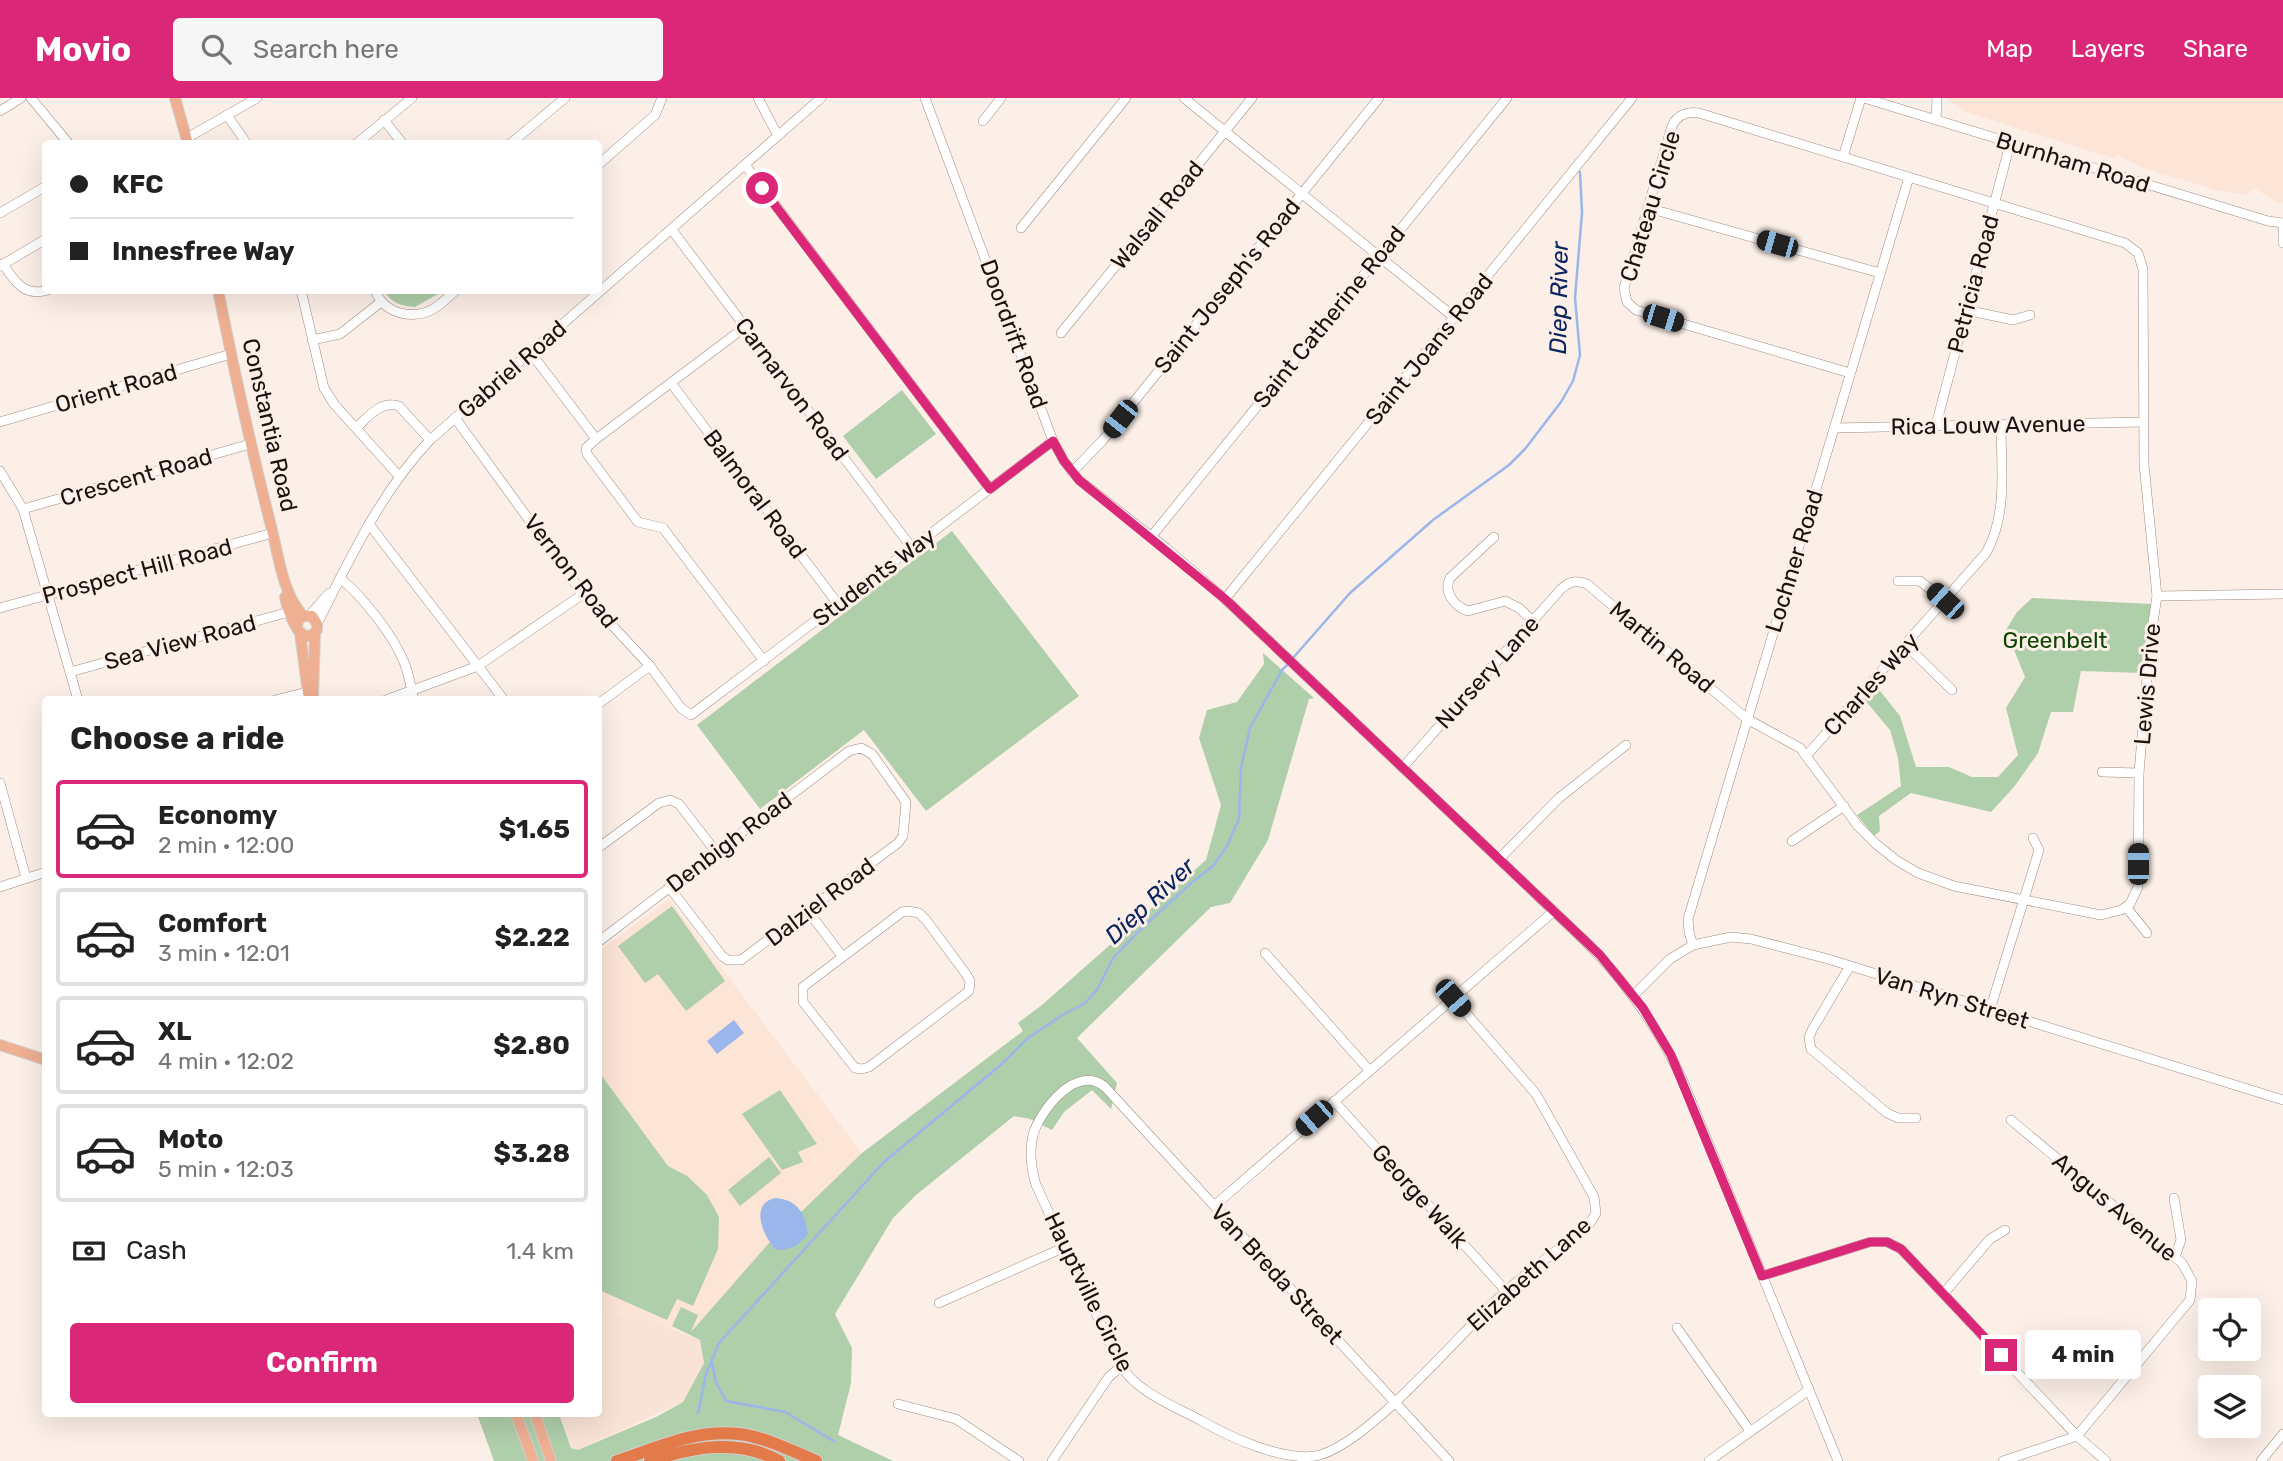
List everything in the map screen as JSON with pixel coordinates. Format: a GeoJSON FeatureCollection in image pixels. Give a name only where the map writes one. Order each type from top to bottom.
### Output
{"type":"FeatureCollection","features":[{"type":"Feature","properties":{"kind":"highway"},"geometry":{"type":"LineString","coordinates":[[617,1461],[680,1439],[714,1434],[740,1434],[763,1440],[816,1461]]}},
{"type":"Feature","properties":{"kind":"highway"},"geometry":{"type":"LineString","coordinates":[[650,1461],[717,1446],[759,1452],[779,1461]]}},
{"type":"Feature","properties":{"kind":"main road"},"geometry":{"type":"LineString","coordinates":[[175,98],[187,140]]}},
{"type":"Feature","properties":{"kind":"main road","name":"Constantia Road"},"geometry":{"type":"LineString","coordinates":[[219,294],[250,444],[282,570],[289,612],[299,630]]}},
{"type":"Feature","properties":{"kind":"main road","name":"Constantia Road"},"geometry":{"type":"LineString","coordinates":[[282,570],[292,600],[311,622]]}},
{"type":"Feature","properties":{"kind":"main road"},"geometry":{"type":"LineString","coordinates":[[310,696],[298,620],[311,622]]}},
{"type":"Feature","properties":{"kind":"main road"},"geometry":{"type":"LineString","coordinates":[[299,630],[306,636],[311,622]]}},
{"type":"Feature","properties":{"kind":"main road"},"geometry":{"type":"LineString","coordinates":[[310,696],[311,622]]}},
{"type":"Feature","properties":{"kind":"main road"},"geometry":{"type":"LineString","coordinates":[[0,1045],[42,1059]]}},
{"type":"Feature","properties":{"kind":"main road"},"geometry":{"type":"LineString","coordinates":[[517,1417],[533,1461]]}},
{"type":"Feature","properties":{"kind":"main road"},"geometry":{"type":"LineString","coordinates":[[536,1417],[551,1461]]}},
{"type":"Feature","properties":{"kind":"street"},"geometry":{"type":"LineString","coordinates":[[0,111],[21,98]]}},
{"type":"Feature","properties":{"kind":"street"},"geometry":{"type":"LineString","coordinates":[[31,98],[66,140]]}},
{"type":"Feature","properties":{"kind":"street"},"geometry":{"type":"LineString","coordinates":[[189,140],[257,98]]}},
{"type":"Feature","properties":{"kind":"street"},"geometry":{"type":"LineString","coordinates":[[361,140],[412,98]]}},
{"type":"Feature","properties":{"kind":"street"},"geometry":{"type":"LineString","coordinates":[[515,140],[565,98]]}},
{"type":"Feature","properties":{"kind":"street"},"geometry":{"type":"LineString","coordinates":[[602,161],[655,115],[662,98]]}},
{"type":"Feature","properties":{"kind":"street"},"geometry":{"type":"LineString","coordinates":[[758,98],[778,136]]}},
{"type":"Feature","properties":{"kind":"street","name":"Gabriel Road"},"geometry":{"type":"LineString","coordinates":[[602,291],[821,98]]}},
{"type":"Feature","properties":{"kind":"street","name":"Doordrift Road"},"geometry":{"type":"LineString","coordinates":[[925,98],[1053,441],[1072,472],[1225,599],[1600,955],[1634,995],[1676,1067],[1838,1461]]}},
{"type":"Feature","properties":{"kind":"street"},"geometry":{"type":"LineString","coordinates":[[983,121],[1000,98]]}},
{"type":"Feature","properties":{"kind":"street"},"geometry":{"type":"LineString","coordinates":[[1021,228],[1126,98]]}},
{"type":"Feature","properties":{"kind":"street"},"geometry":{"type":"LineString","coordinates":[[1184,98],[1455,318]]}},
{"type":"Feature","properties":{"kind":"street","name":"Walsall Road"},"geometry":{"type":"LineString","coordinates":[[1061,333],[1252,98]]}},
{"type":"Feature","properties":{"kind":"street","name":"Saint Joseph's Road"},"geometry":{"type":"LineString","coordinates":[[1072,472],[1103,440],[1379,98]]}},
{"type":"Feature","properties":{"kind":"street","name":"Saint Catherine Road"},"geometry":{"type":"LineString","coordinates":[[1151,537],[1507,98]]}},
{"type":"Feature","properties":{"kind":"street","name":"Saint Joans Road"},"geometry":{"type":"LineString","coordinates":[[1225,599],[1632,98]]}},
{"type":"Feature","properties":{"kind":"street"},"geometry":{"type":"LineString","coordinates":[[1843,157],[1863,98]]}},
{"type":"Feature","properties":{"kind":"street","name":"Burnham Road"},"geometry":{"type":"LineString","coordinates":[[1863,98],[2268,221],[2283,223]]}},
{"type":"Feature","properties":{"kind":"street"},"geometry":{"type":"LineString","coordinates":[[1936,120],[1937,98]]}},
{"type":"Feature","properties":{"kind":"street","name":"Chateau Circle"},"geometry":{"type":"LineString","coordinates":[[1850,373],[1633,308],[1625,298],[1624,288],[1672,126],[1680,116],[1699,113],[1909,177]]}},
{"type":"Feature","properties":{"kind":"street"},"geometry":{"type":"LineString","coordinates":[[227,115],[244,140]]}},
{"type":"Feature","properties":{"kind":"street"},"geometry":{"type":"LineString","coordinates":[[384,120],[400,140]]}},
{"type":"Feature","properties":{"kind":"street","name":"Petricia Road"},"geometry":{"type":"LineString","coordinates":[[1936,425],[2010,144]]}},
{"type":"Feature","properties":{"kind":"street"},"geometry":{"type":"LineString","coordinates":[[746,166],[990,489]]}},
{"type":"Feature","properties":{"kind":"street","name":"Lewis Drive"},"geometry":{"type":"LineString","coordinates":[[1909,177],[2125,243],[2138,253],[2143,269],[2144,464],[2157,596],[2150,642],[2139,773],[2138,887],[2126,907]]}},
{"type":"Feature","properties":{"kind":"street","name":"Lochner Road"},"geometry":{"type":"LineString","coordinates":[[1693,945],[1688,919],[1909,177]]}},
{"type":"Feature","properties":{"kind":"street"},"geometry":{"type":"LineString","coordinates":[[0,213],[42,188]]}},
{"type":"Feature","properties":{"kind":"street"},"geometry":{"type":"LineString","coordinates":[[1648,208],[1880,273]]}},
{"type":"Feature","properties":{"kind":"street"},"geometry":{"type":"LineString","coordinates":[[2283,223],[2283,243]]}},
{"type":"Feature","properties":{"kind":"street","name":"Carnarvon Road"},"geometry":{"type":"LineString","coordinates":[[672,230],[912,548]]}},
{"type":"Feature","properties":{"kind":"street"},"geometry":{"type":"LineString","coordinates":[[42,241],[2,265],[29,292],[42,291]]}},
{"type":"Feature","properties":{"kind":"street"},"geometry":{"type":"LineString","coordinates":[[302,294],[324,388],[334,404],[399,476]]}},
{"type":"Feature","properties":{"kind":"street"},"geometry":{"type":"LineString","coordinates":[[378,294],[381,302],[400,314],[414,315],[438,306],[452,294]]}},
{"type":"Feature","properties":{"kind":"street","name":"Gabriel Road"},"geometry":{"type":"LineString","coordinates":[[311,622],[338,582],[399,476],[430,440],[599,294]]}},
{"type":"Feature","properties":{"kind":"street"},"geometry":{"type":"LineString","coordinates":[[312,340],[340,334],[381,302]]}},
{"type":"Feature","properties":{"kind":"street"},"geometry":{"type":"LineString","coordinates":[[1966,310],[2013,320],[2030,315]]}},
{"type":"Feature","properties":{"kind":"street"},"geometry":{"type":"LineString","coordinates":[[745,327],[586,447],[587,454],[638,522],[663,528],[764,661]]}},
{"type":"Feature","properties":{"kind":"street"},"geometry":{"type":"LineString","coordinates":[[531,353],[596,439]]}},
{"type":"Feature","properties":{"kind":"street","name":"Orient Road"},"geometry":{"type":"LineString","coordinates":[[0,422],[231,354]]}},
{"type":"Feature","properties":{"kind":"street","name":"Balmoral Road"},"geometry":{"type":"LineString","coordinates":[[671,383],[838,604]]}},
{"type":"Feature","properties":{"kind":"street"},"geometry":{"type":"LineString","coordinates":[[356,428],[379,407],[395,404],[399,405],[430,440]]}},
{"type":"Feature","properties":{"kind":"street","name":"Vernon Road"},"geometry":{"type":"LineString","coordinates":[[455,418],[583,594],[650,666],[685,713],[694,714]]}},
{"type":"Feature","properties":{"kind":"street","name":"Rica Louw Avenue"},"geometry":{"type":"LineString","coordinates":[[1834,428],[2143,422]]}},
{"type":"Feature","properties":{"kind":"street","name":"Charles Way"},"geometry":{"type":"LineString","coordinates":[[1807,755],[1979,562],[1995,533],[2002,499],[2001,425]]}},
{"type":"Feature","properties":{"kind":"street","name":"Students Way"},"geometry":{"type":"LineString","coordinates":[[694,714],[1053,441]]}},
{"type":"Feature","properties":{"kind":"street","name":"Crescent Road"},"geometry":{"type":"LineString","coordinates":[[23,509],[250,444]]}},
{"type":"Feature","properties":{"kind":"street"},"geometry":{"type":"LineString","coordinates":[[0,471],[23,509],[77,696]]}},
{"type":"Feature","properties":{"kind":"street"},"geometry":{"type":"LineString","coordinates":[[369,524],[501,696]]}},
{"type":"Feature","properties":{"kind":"street","name":"Prospect Hill Road"},"geometry":{"type":"LineString","coordinates":[[0,608],[273,533]]}},
{"type":"Feature","properties":{"kind":"street"},"geometry":{"type":"LineString","coordinates":[[1494,537],[1450,578],[1447,587],[1449,594],[1459,606],[1468,611],[1498,601],[1512,603],[1534,621]]}},
{"type":"Feature","properties":{"kind":"street"},"geometry":{"type":"LineString","coordinates":[[1898,581],[1920,580],[1945,601]]}},
{"type":"Feature","properties":{"kind":"street","name":"Martin Road"},"geometry":{"type":"LineString","coordinates":[[1574,581],[1587,584],[1748,719]]}},
{"type":"Feature","properties":{"kind":"street","name":"Nursery Lane"},"geometry":{"type":"LineString","coordinates":[[1403,767],[1561,589],[1574,581]]}},
{"type":"Feature","properties":{"kind":"street"},"geometry":{"type":"LineString","coordinates":[[338,582],[355,592],[389,636],[405,665],[413,695],[478,666],[583,594]]}},
{"type":"Feature","properties":{"kind":"street"},"geometry":{"type":"LineString","coordinates":[[2157,596],[2283,594]]}},
{"type":"Feature","properties":{"kind":"street","name":"Sea View Road"},"geometry":{"type":"LineString","coordinates":[[70,672],[289,612]]}},
{"type":"Feature","properties":{"kind":"street"},"geometry":{"type":"LineString","coordinates":[[1906,645],[1952,690]]}},
{"type":"Feature","properties":{"kind":"street"},"geometry":{"type":"LineString","coordinates":[[602,701],[650,666]]}},
{"type":"Feature","properties":{"kind":"street"},"geometry":{"type":"LineString","coordinates":[[1748,719],[1807,755],[1858,826],[1896,860],[1919,873],[1954,886],[2101,915],[2112,914],[2126,907],[2147,933]]}},
{"type":"Feature","properties":{"kind":"street"},"geometry":{"type":"LineString","coordinates":[[1499,859],[1559,798],[1626,746]]}},
{"type":"Feature","properties":{"kind":"street","name":"Dalziel Road"},"geometry":{"type":"LineString","coordinates":[[670,888],[722,956],[736,961],[746,958],[898,843],[903,836],[907,807],[904,796],[872,754],[861,748]]}},
{"type":"Feature","properties":{"kind":"street","name":"Denbigh Road"},"geometry":{"type":"LineString","coordinates":[[602,939],[849,751],[861,748]]}},
{"type":"Feature","properties":{"kind":"street"},"geometry":{"type":"LineString","coordinates":[[2102,772],[2139,773]]}},
{"type":"Feature","properties":{"kind":"street"},"geometry":{"type":"LineString","coordinates":[[0,783],[26,878]]}},
{"type":"Feature","properties":{"kind":"street"},"geometry":{"type":"LineString","coordinates":[[602,845],[659,803],[668,800],[679,804],[716,852]]}},
{"type":"Feature","properties":{"kind":"street"},"geometry":{"type":"LineString","coordinates":[[1792,841],[1844,806]]}},
{"type":"Feature","properties":{"kind":"street"},"geometry":{"type":"LineString","coordinates":[[1990,1010],[2039,850],[2033,838]]}},
{"type":"Feature","properties":{"kind":"street"},"geometry":{"type":"LineString","coordinates":[[0,887],[42,873]]}},
{"type":"Feature","properties":{"kind":"street"},"geometry":{"type":"LineString","coordinates":[[808,911],[842,956]]}},
{"type":"Feature","properties":{"kind":"street"},"geometry":{"type":"LineString","coordinates":[[914,911],[926,920],[966,974],[970,985],[964,996],[869,1067],[855,1068],[802,996],[803,987],[842,956],[902,912],[914,911]]}},
{"type":"Feature","properties":{"kind":"street"},"geometry":{"type":"LineString","coordinates":[[1214,1206],[1554,911]]}},
{"type":"Feature","properties":{"kind":"street","name":"Van Ryn Street"},"geometry":{"type":"LineString","coordinates":[[1634,995],[1670,959],[1693,945],[1731,937],[1751,939],[1850,966],[2283,1100]]}},
{"type":"Feature","properties":{"kind":"street"},"geometry":{"type":"LineString","coordinates":[[1265,953],[1369,1070]]}},
{"type":"Feature","properties":{"kind":"street"},"geometry":{"type":"LineString","coordinates":[[1850,966],[1812,1030],[1809,1038],[1811,1049],[1887,1114],[1904,1119],[1916,1118]]}},
{"type":"Feature","properties":{"kind":"street","name":"Elizabeth Lane"},"geometry":{"type":"LineString","coordinates":[[1395,1402],[1506,1291],[1589,1225],[1596,1213],[1596,1202],[1536,1094],[1453,998]]}},
{"type":"Feature","properties":{"kind":"street","name":"Hauptville Circle"},"geometry":{"type":"LineString","coordinates":[[1105,1087],[1098,1082],[1080,1080],[1048,1107],[1032,1138],[1031,1157],[1033,1176],[1121,1366],[1141,1387],[1216,1430],[1296,1457],[1317,1456],[1344,1445],[1395,1402]]}},
{"type":"Feature","properties":{"kind":"street","name":"Van Breda Street"},"geometry":{"type":"LineString","coordinates":[[1105,1087],[1449,1461]]}},
{"type":"Feature","properties":{"kind":"street","name":"George Walk"},"geometry":{"type":"LineString","coordinates":[[1334,1101],[1506,1291]]}},
{"type":"Feature","properties":{"kind":"street","name":"Angus Avenue"},"geometry":{"type":"LineString","coordinates":[[2011,1120],[2175,1257],[2192,1281],[2190,1300],[2077,1436]]}},
{"type":"Feature","properties":{"kind":"street"},"geometry":{"type":"LineString","coordinates":[[2174,1198],[2181,1240],[2175,1257]]}},
{"type":"Feature","properties":{"kind":"street"},"geometry":{"type":"LineString","coordinates":[[1944,1293],[1990,1239],[2005,1230]]}},
{"type":"Feature","properties":{"kind":"street"},"geometry":{"type":"LineString","coordinates":[[1762,1276],[1860,1244],[1879,1241],[1894,1245],[1944,1293],[2077,1436],[2106,1461]]}},
{"type":"Feature","properties":{"kind":"street"},"geometry":{"type":"LineString","coordinates":[[939,1303],[1065,1247]]}},
{"type":"Feature","properties":{"kind":"street"},"geometry":{"type":"LineString","coordinates":[[1677,1328],[1750,1431]]}},
{"type":"Feature","properties":{"kind":"street"},"geometry":{"type":"LineString","coordinates":[[1052,1461],[1108,1378],[1121,1366]]}},
{"type":"Feature","properties":{"kind":"street"},"geometry":{"type":"LineString","coordinates":[[1709,1461],[1809,1390]]}},
{"type":"Feature","properties":{"kind":"street"},"geometry":{"type":"LineString","coordinates":[[898,1405],[956,1419],[1019,1461]]}},
{"type":"Feature","properties":{"kind":"street"},"geometry":{"type":"LineString","coordinates":[[2261,1461],[2283,1434]]}},
{"type":"Feature","properties":{"kind":"street"},"geometry":{"type":"LineString","coordinates":[[2003,1461],[2077,1436]]}},
{"type":"Feature","properties":{"kind":"shaded area"},"geometry":{"type":"Polygon","coordinates":[[[1947,98],[2283,98],[2283,203],[2280,204],[2254,188],[2246,195],[2216,190],[2143,168],[2117,155],[2113,158],[1963,111],[1947,98]]]}},
{"type":"Feature","properties":{"kind":"shaded area"},"geometry":{"type":"Polygon","coordinates":[[[669,899],[862,1153],[769,1243],[689,1334],[643,1317],[627,1319],[602,1307],[602,949],[669,899]]]}},
{"type":"Feature","properties":{"kind":"shaded area"},"geometry":{"type":"Polygon","coordinates":[[[602,1307],[627,1319],[643,1317],[700,1340],[704,1363],[683,1402],[578,1450],[572,1448],[560,1417],[602,1417],[602,1307]]]}},
{"type":"Feature","properties":{"kind":"green space"},"geometry":{"type":"Polygon","coordinates":[[[387,294],[438,294],[415,307],[405,306],[387,294]]]}},
{"type":"Feature","properties":{"kind":"green space"},"geometry":{"type":"Polygon","coordinates":[[[902,390],[936,434],[876,479],[843,436],[902,390]]]}},
{"type":"Feature","properties":{"kind":"green space"},"geometry":{"type":"Polygon","coordinates":[[[952,531],[1079,696],[926,811],[864,730],[760,809],[697,725],[952,531]]]}},
{"type":"Feature","properties":{"kind":"green space","name":"Greenbelt"},"geometry":{"type":"Polygon","coordinates":[[[2032,598],[2151,604],[2141,673],[2081,671],[2073,712],[2051,712],[2038,753],[2014,787],[1991,812],[1911,793],[1879,816],[1880,831],[1874,836],[1857,815],[1901,786],[1898,758],[1890,730],[1864,699],[1877,687],[1900,716],[1916,767],[1949,767],[1972,777],[1998,777],[2018,755],[2006,708],[2025,677],[2006,630],[2017,612],[2032,598]]]}},
{"type":"Feature","properties":{"kind":"green space"},"geometry":{"type":"Polygon","coordinates":[[[1263,653],[1314,698],[1309,699],[1268,840],[1230,903],[1211,907],[1077,1038],[1117,1083],[1111,1109],[1092,1090],[1064,1112],[1052,1130],[1030,1119],[1014,1116],[916,1195],[893,1218],[835,1314],[852,1348],[851,1383],[838,1435],[893,1461],[494,1461],[478,1417],[560,1417],[571,1448],[578,1450],[658,1416],[683,1402],[704,1363],[700,1340],[672,1326],[681,1307],[698,1315],[691,1332],[769,1243],[862,1153],[1023,1031],[1018,1023],[1042,1005],[1206,860],[1221,805],[1199,738],[1207,710],[1237,702],[1264,664],[1263,653]]]}},
{"type":"Feature","properties":{"kind":"green space"},"geometry":{"type":"Polygon","coordinates":[[[672,906],[725,981],[686,1011],[658,974],[645,983],[618,946],[672,906]]]}},
{"type":"Feature","properties":{"kind":"green space"},"geometry":{"type":"Polygon","coordinates":[[[602,1076],[668,1166],[687,1176],[707,1195],[719,1217],[718,1249],[693,1306],[677,1299],[667,1320],[602,1291],[602,1076]]]}},
{"type":"Feature","properties":{"kind":"green space"},"geometry":{"type":"Polygon","coordinates":[[[780,1090],[817,1144],[798,1152],[803,1162],[782,1170],[742,1114],[780,1090]]]}},
{"type":"Feature","properties":{"kind":"green space"},"geometry":{"type":"Polygon","coordinates":[[[769,1157],[781,1173],[740,1206],[728,1190],[769,1157]]]}},
{"type":"Feature","properties":{"kind":"water"},"geometry":{"type":"Polygon","coordinates":[[[734,1020],[744,1033],[717,1054],[707,1041],[734,1020]]]}},
{"type":"Feature","properties":{"kind":"water"},"geometry":{"type":"Polygon","coordinates":[[[775,1198],[795,1205],[805,1220],[808,1234],[790,1248],[776,1250],[763,1229],[760,1213],[762,1207],[775,1198]]]}},
{"type":"Feature","properties":{"kind":"waterway","name":"Diep River"},"geometry":{"type":"LineString","coordinates":[[1293,658],[1350,593],[1433,520],[1509,465],[1525,449],[1561,402],[1573,381],[1580,355],[1575,298],[1582,213],[1580,172]]}},
{"type":"Feature","properties":{"kind":"waterway","name":"Diep River"},"geometry":{"type":"LineString","coordinates":[[698,1413],[706,1374],[719,1343],[884,1162],[1003,1063],[1028,1038],[1084,1004],[1097,990],[1113,958],[1191,883],[1213,866],[1227,846],[1239,819],[1241,768],[1250,728],[1282,670],[1289,663]]}},
{"type":"Feature","properties":{"kind":"waterway"},"geometry":{"type":"LineString","coordinates":[[712,1363],[716,1382],[726,1401],[785,1412],[835,1442]]}},
{"type":"Feature","properties":{"kind":"route"},"geometry":{"type":"LineString","coordinates":[[762,188],[990,489],[1053,441],[1079,480],[1166,548],[1225,599],[1600,955],[1643,1008],[1671,1055],[1762,1276],[1860,1244],[1887,1242],[1901,1249],[2001,1355]]}}]}
